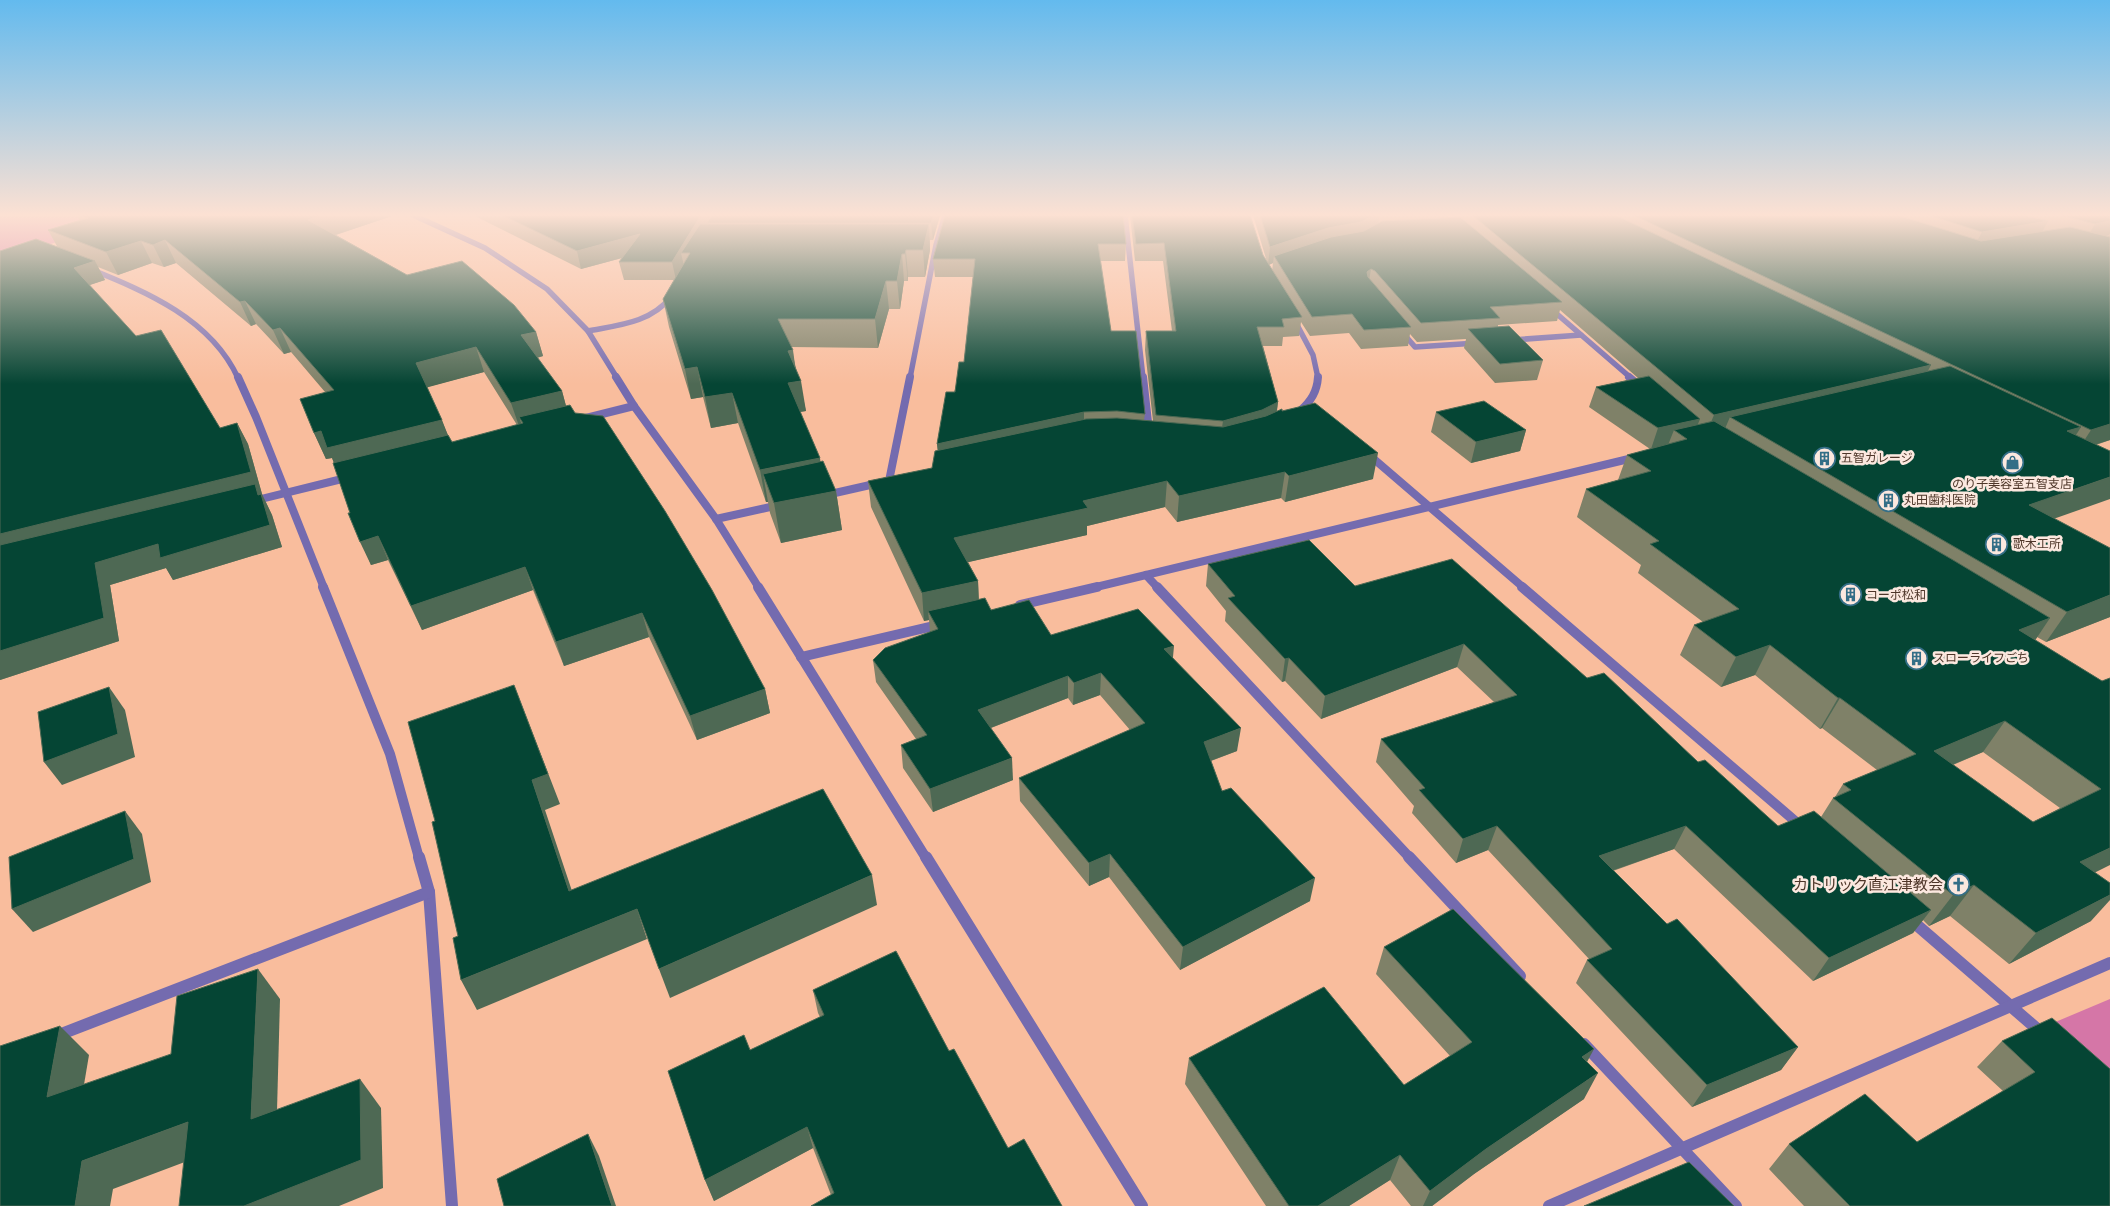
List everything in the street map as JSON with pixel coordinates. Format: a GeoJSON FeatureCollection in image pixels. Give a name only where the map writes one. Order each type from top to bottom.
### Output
{"type":"FeatureCollection","features":[{"type":"Feature","properties":{"kind":"street"},"geometry":{"type":"LineString","coordinates":[[96,271],[142,290],[187,318],[230,360],[256,417],[390,754],[429,892],[452,1206]]}},
{"type":"Feature","properties":{"kind":"street"},"geometry":{"type":"LineString","coordinates":[[520,271],[547,289],[588,331],[634,406],[716,519],[1142,1206]]}},
{"type":"Feature","properties":{"kind":"street"},"geometry":{"type":"LineString","coordinates":[[889,481],[931,271]]}},
{"type":"Feature","properties":{"kind":"street"},"geometry":{"type":"LineString","coordinates":[[1131,271],[1150,440]]}},
{"type":"Feature","properties":{"kind":"street"},"geometry":{"type":"LineString","coordinates":[[588,331],[643,319],[658,312],[673,294]]}},
{"type":"Feature","properties":{"kind":"street"},"geometry":{"type":"LineString","coordinates":[[1545,304],[1646,391]]}},
{"type":"Feature","properties":{"kind":"street"},"geometry":{"type":"LineString","coordinates":[[1290,419],[1311,404],[1316,387],[1317,362],[1311,347],[1292,318]]}},
{"type":"Feature","properties":{"kind":"street"},"geometry":{"type":"LineString","coordinates":[[1398,327],[1415,348],[1484,342]]}},
{"type":"Feature","properties":{"kind":"street"},"geometry":{"type":"LineString","coordinates":[[1503,341],[1581,335]]}},
{"type":"Feature","properties":{"kind":"street"},"geometry":{"type":"LineString","coordinates":[[1311,404],[1318,410]]}},
{"type":"Feature","properties":{"kind":"street"},"geometry":{"type":"LineString","coordinates":[[576,421],[634,406]]}},
{"type":"Feature","properties":{"kind":"street"},"geometry":{"type":"LineString","coordinates":[[1362,449],[1807,832]]}},
{"type":"Feature","properties":{"kind":"street"},"geometry":{"type":"LineString","coordinates":[[1012,607],[1646,454]]}},
{"type":"Feature","properties":{"kind":"street"},"geometry":{"type":"LineString","coordinates":[[247,503],[363,474]]}},
{"type":"Feature","properties":{"kind":"street"},"geometry":{"type":"LineString","coordinates":[[821,496],[898,479]]}},
{"type":"Feature","properties":{"kind":"street"},"geometry":{"type":"LineString","coordinates":[[716,519],[793,502]]}},
{"type":"Feature","properties":{"kind":"street"},"geometry":{"type":"LineString","coordinates":[[1146,575],[1526,982]]}},
{"type":"Feature","properties":{"kind":"street"},"geometry":{"type":"LineString","coordinates":[[801,657],[954,621]]}},
{"type":"Feature","properties":{"kind":"street"},"geometry":{"type":"LineString","coordinates":[[47,1039],[429,892]]}},
{"type":"Feature","properties":{"kind":"street"},"geometry":{"type":"LineString","coordinates":[[1906,916],[2057,1046]]}},
{"type":"Feature","properties":{"kind":"street"},"geometry":{"type":"LineString","coordinates":[[1549,1206],[2110,963]]}},
{"type":"Feature","properties":{"kind":"street"},"geometry":{"type":"LineString","coordinates":[[1573,1033],[1736,1206]]}},
{"type":"Feature","properties":{"kind":"shaded area"},"geometry":{"type":"Polygon","coordinates":[[[2110,999],[2110,1071],[2053,1023],[2110,999]]]}},
{"type":"Feature","properties":{"kind":"building"},"geometry":{"type":"Polygon","coordinates":[[[0,271],[77,271],[136,336],[161,330],[220,428],[237,423],[251,472],[0,534],[0,271]]]}},
{"type":"Feature","properties":{"kind":"building"},"geometry":{"type":"Polygon","coordinates":[[[203,271],[400,271],[407,275],[422,271],[474,271],[514,305],[536,332],[521,335],[562,391],[511,403],[476,347],[416,363],[442,420],[327,448],[321,431],[314,433],[300,399],[334,390],[280,328],[273,330],[245,301],[240,302],[203,271]]]}},
{"type":"Feature","properties":{"kind":"building"},"geometry":{"type":"Polygon","coordinates":[[[679,271],[899,271],[897,281],[886,281],[875,319],[778,319],[793,350],[788,351],[801,381],[788,383],[820,458],[760,470],[732,393],[705,397],[697,367],[685,369],[663,299],[679,271]]]}},
{"type":"Feature","properties":{"kind":"building"},"geometry":{"type":"Polygon","coordinates":[[[974,271],[1102,271],[1111,331],[1136,331],[1145,414],[1117,411],[1084,412],[937,444],[946,392],[955,392],[959,362],[964,362],[974,271]]]}},
{"type":"Feature","properties":{"kind":"building"},"geometry":{"type":"Polygon","coordinates":[[[1168,271],[1273,271],[1302,317],[1282,319],[1284,327],[1257,327],[1278,402],[1262,410],[1223,421],[1156,415],[1146,331],[1176,331],[1168,271]]]}},
{"type":"Feature","properties":{"kind":"building"},"geometry":{"type":"Polygon","coordinates":[[[1284,271],[1368,271],[1368,277],[1411,327],[1364,330],[1352,314],[1312,317],[1284,271]]]}},
{"type":"Feature","properties":{"kind":"building"},"geometry":{"type":"Polygon","coordinates":[[[1375,271],[1525,271],[1562,302],[1490,307],[1500,318],[1421,323],[1375,271]]]}},
{"type":"Feature","properties":{"kind":"building"},"geometry":{"type":"Polygon","coordinates":[[[1540,271],[1734,271],[1931,365],[1714,415],[1540,271]]]}},
{"type":"Feature","properties":{"kind":"building"},"geometry":{"type":"Polygon","coordinates":[[[1753,271],[2110,271],[2110,424],[2091,430],[1753,271]]]}},
{"type":"Feature","properties":{"kind":"building"},"geometry":{"type":"Polygon","coordinates":[[[1509,326],[1543,360],[1500,364],[1468,329],[1509,326]]]}},
{"type":"Feature","properties":{"kind":"building"},"geometry":{"type":"Polygon","coordinates":[[[1950,366],[2081,427],[2067,431],[2110,451],[2110,477],[2029,505],[2110,548],[2110,595],[2067,612],[1730,417],[1950,366]]]}},
{"type":"Feature","properties":{"kind":"building"},"geometry":{"type":"Polygon","coordinates":[[[1649,376],[1700,419],[1658,428],[1596,387],[1649,376]]]}},
{"type":"Feature","properties":{"kind":"building"},"geometry":{"type":"Polygon","coordinates":[[[1484,401],[1526,430],[1476,442],[1436,412],[1484,401]]]}},
{"type":"Feature","properties":{"kind":"building"},"geometry":{"type":"Polygon","coordinates":[[[1315,403],[1378,453],[1289,476],[1285,472],[1179,496],[1167,481],[1083,501],[1088,508],[954,538],[978,581],[922,593],[868,481],[932,468],[935,451],[1086,419],[1117,418],[1223,427],[1266,416],[1282,409],[1282,411],[1315,403]]]}},
{"type":"Feature","properties":{"kind":"building"},"geometry":{"type":"Polygon","coordinates":[[[570,405],[575,413],[603,416],[665,511],[712,590],[765,689],[690,716],[642,613],[556,642],[525,567],[411,606],[378,536],[360,542],[348,513],[350,513],[333,463],[448,435],[452,442],[523,423],[519,417],[570,405]]]}},
{"type":"Feature","properties":{"kind":"building"},"geometry":{"type":"Polygon","coordinates":[[[1714,421],[2050,618],[2019,630],[2102,681],[2110,678],[2110,848],[2080,862],[2110,883],[2110,895],[2036,933],[1974,885],[1953,895],[1833,798],[1851,790],[1843,784],[1916,754],[1838,698],[1770,645],[1736,657],[1694,625],[1739,609],[1650,544],[1659,541],[1586,489],[1651,471],[1627,455],[1687,439],[1674,430],[1714,421]],[[2005,721],[1934,751],[2033,822],[2101,789],[2005,721]]]}},
{"type":"Feature","properties":{"kind":"building"},"geometry":{"type":"Polygon","coordinates":[[[823,461],[836,491],[774,503],[763,474],[823,461]]]}},
{"type":"Feature","properties":{"kind":"building"},"geometry":{"type":"Polygon","coordinates":[[[255,484],[258,495],[261,494],[270,525],[160,558],[158,544],[95,563],[104,618],[0,651],[0,545],[255,484]]]}},
{"type":"Feature","properties":{"kind":"building"},"geometry":{"type":"Polygon","coordinates":[[[1309,540],[1355,586],[1452,559],[1587,678],[1604,673],[1698,762],[1705,760],[1778,826],[1814,811],[1931,910],[1829,958],[1686,826],[1599,856],[1667,924],[1677,919],[1798,1047],[1707,1085],[1587,960],[1612,949],[1497,826],[1463,839],[1419,790],[1425,788],[1381,739],[1517,695],[1464,644],[1325,696],[1289,658],[1285,659],[1228,598],[1235,596],[1208,564],[1309,540]]]}},
{"type":"Feature","properties":{"kind":"building"},"geometry":{"type":"Polygon","coordinates":[[[985,598],[991,610],[1029,600],[1051,635],[1138,609],[1174,646],[1164,649],[1241,728],[1204,742],[1222,791],[1231,788],[1315,878],[1183,947],[1110,854],[1089,863],[1019,778],[1145,723],[1101,673],[1074,683],[1068,676],[978,710],[1012,758],[930,789],[901,745],[927,735],[873,660],[885,648],[938,629],[928,611],[985,598]]]}},
{"type":"Feature","properties":{"kind":"building"},"geometry":{"type":"Polygon","coordinates":[[[514,685],[548,774],[532,780],[569,891],[823,789],[872,875],[659,969],[637,909],[461,980],[453,938],[458,936],[432,822],[435,821],[408,722],[514,685]]]}},
{"type":"Feature","properties":{"kind":"building"},"geometry":{"type":"Polygon","coordinates":[[[109,687],[118,734],[44,762],[38,712],[109,687]]]}},
{"type":"Feature","properties":{"kind":"building"},"geometry":{"type":"Polygon","coordinates":[[[125,811],[134,859],[12,909],[9,857],[125,811]]]}},
{"type":"Feature","properties":{"kind":"building"},"geometry":{"type":"Polygon","coordinates":[[[1453,909],[1594,1049],[1582,1057],[1598,1073],[1486,1149],[1430,1191],[1400,1155],[1318,1206],[1289,1206],[1189,1058],[1324,987],[1404,1085],[1472,1042],[1384,947],[1453,909]]]}},
{"type":"Feature","properties":{"kind":"building"},"geometry":{"type":"Polygon","coordinates":[[[896,951],[949,1051],[954,1049],[1008,1148],[1024,1139],[1062,1206],[811,1206],[834,1193],[807,1127],[705,1180],[668,1071],[744,1035],[750,1050],[824,1015],[813,990],[896,951]]]}},
{"type":"Feature","properties":{"kind":"building"},"geometry":{"type":"Polygon","coordinates":[[[258,969],[251,1119],[360,1079],[361,1160],[244,1206],[179,1206],[188,1122],[82,1161],[75,1206],[0,1206],[0,1046],[60,1026],[47,1097],[171,1054],[177,996],[258,969]]]}},
{"type":"Feature","properties":{"kind":"building"},"geometry":{"type":"Polygon","coordinates":[[[2052,1018],[2110,1069],[2110,1206],[1850,1206],[1789,1144],[1865,1094],[1917,1142],[2035,1072],[2002,1041],[2052,1018]]]}},
{"type":"Feature","properties":{"kind":"building"},"geometry":{"type":"Polygon","coordinates":[[[588,1134],[612,1206],[504,1206],[497,1179],[588,1134]]]}},
{"type":"Feature","properties":{"kind":"building"},"geometry":{"type":"Polygon","coordinates":[[[1689,1162],[1734,1206],[1584,1206],[1689,1162]]]}},
{"type":"Feature","properties":{"kind":"place","name":"五智ガレージ"},"geometry":{"type":"Point","coordinates":[1825,458]}},
{"type":"Feature","properties":{"kind":"place","name":"のり子美容室五智支店"},"geometry":{"type":"Point","coordinates":[2012,463]}},
{"type":"Feature","properties":{"kind":"place","name":"丸田歯科医院"},"geometry":{"type":"Point","coordinates":[1888,500]}},
{"type":"Feature","properties":{"kind":"place","name":"歌木工所"},"geometry":{"type":"Point","coordinates":[1997,544]}},
{"type":"Feature","properties":{"kind":"place","name":"コーポ松和"},"geometry":{"type":"Point","coordinates":[1850,595]}},
{"type":"Feature","properties":{"kind":"place","name":"スローライフごち"},"geometry":{"type":"Point","coordinates":[1917,658]}},
{"type":"Feature","properties":{"kind":"place","name":"カトリック直江津教会"},"geometry":{"type":"Point","coordinates":[1959,885]}}]}
